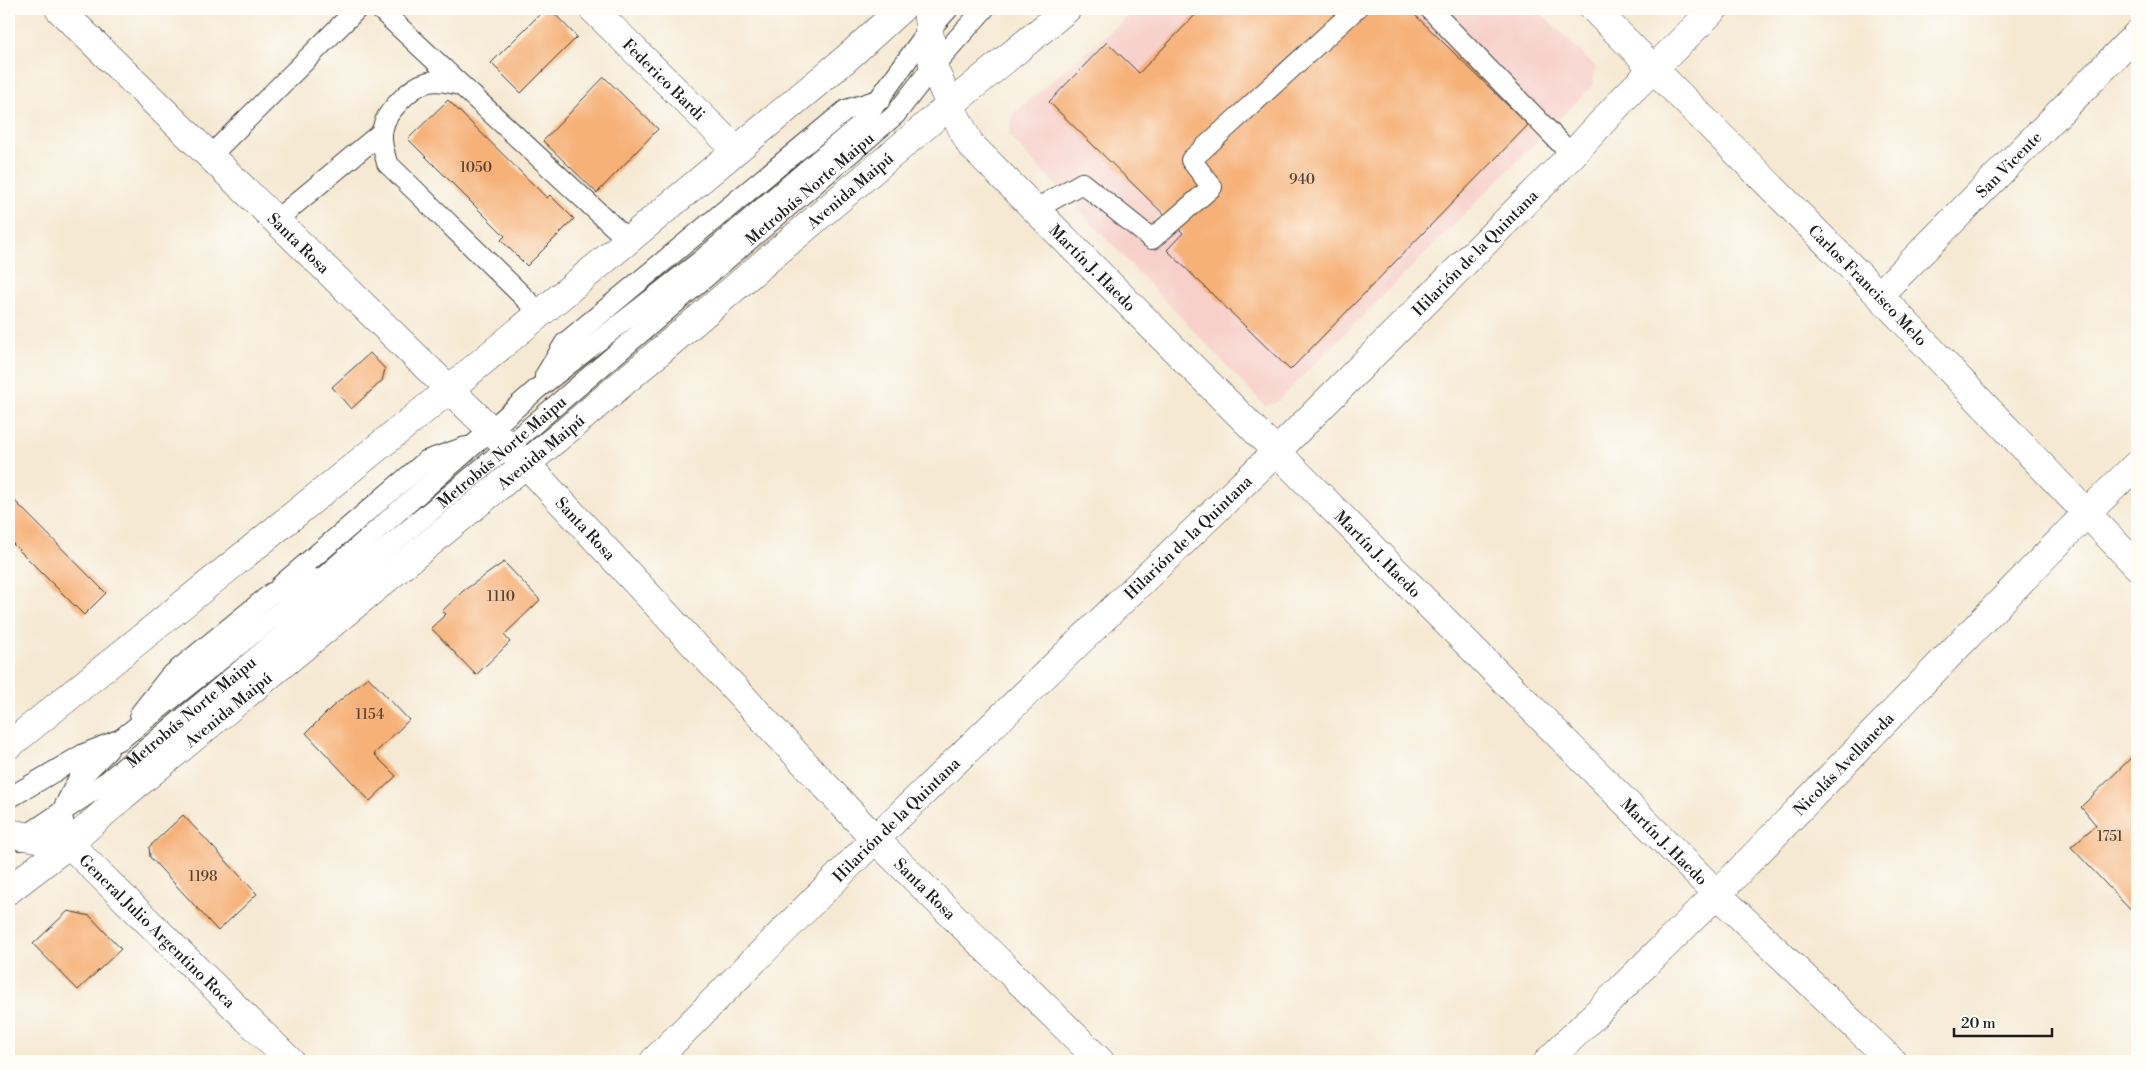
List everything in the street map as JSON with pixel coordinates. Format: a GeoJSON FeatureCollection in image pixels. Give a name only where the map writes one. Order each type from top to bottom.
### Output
{"type":"FeatureCollection","features":[{"type":"Feature","properties":{"kind":"street","name":"Santa Rosa"},"geometry":{"type":"LineString","coordinates":[[59,9],[449,389],[500,446],[875,839],[1100,1061]]}},
{"type":"Feature","properties":{"kind":"street","name":"Federico Bardi"},"geometry":{"type":"LineString","coordinates":[[593,9],[736,150]]}},
{"type":"Feature","properties":{"kind":"street"},"geometry":{"type":"LineString","coordinates":[[9,745],[541,314],[847,58],[901,9]]}},
{"type":"Feature","properties":{"kind":"street","name":"Avenida Maipú"},"geometry":{"type":"LineString","coordinates":[[9,890],[69,844],[124,795],[500,446],[950,105],[1067,9]]}},
{"type":"Feature","properties":{"kind":"street","name":"Carlos Francisco Melo"},"geometry":{"type":"LineString","coordinates":[[1594,9],[1880,295],[2137,566]]}},
{"type":"Feature","properties":{"kind":"street","name":"Hilarión de la Quintana"},"geometry":{"type":"LineString","coordinates":[[654,1061],[875,839],[1276,451],[1572,156],[1654,68],[1714,9]]}},
{"type":"Feature","properties":{"kind":"street","name":"Martín J. Haedo"},"geometry":{"type":"LineString","coordinates":[[928,20],[933,66],[970,144],[1717,894],[1892,1061]]}},
{"type":"Feature","properties":{"kind":"street","name":"San Vicente"},"geometry":{"type":"LineString","coordinates":[[1880,295],[2137,34]]}},
{"type":"Feature","properties":{"kind":"street","name":"Nicolás Avellaneda"},"geometry":{"type":"LineString","coordinates":[[1548,1061],[1717,894],[2086,514],[2137,464]]}},
{"type":"Feature","properties":{"kind":"street","name":"General Julio Argentino Roca"},"geometry":{"type":"LineString","coordinates":[[15,838],[69,844],[290,1061]]}},
{"type":"Feature","properties":{"kind":"lane"},"geometry":{"type":"LineString","coordinates":[[210,156],[356,9]]}},
{"type":"Feature","properties":{"kind":"lane"},"geometry":{"type":"LineString","coordinates":[[380,9],[628,240]]}},
{"type":"Feature","properties":{"kind":"lane","name":"Metrobús Norte Maipu"},"geometry":{"type":"LineString","coordinates":[[537,388],[699,262],[861,124],[881,99],[928,20],[948,9]]}},
{"type":"Feature","properties":{"kind":"lane","name":"Metrobús Norte Maipu"},"geometry":{"type":"LineString","coordinates":[[15,838],[61,813],[109,780],[500,446],[895,115],[933,66],[984,9]]}},
{"type":"Feature","properties":{"kind":"lane","name":"Metrobús Norte Maipu"},"geometry":{"type":"LineString","coordinates":[[967,28],[994,9]]}},
{"type":"Feature","properties":{"kind":"lane"},"geometry":{"type":"LineString","coordinates":[[1036,209],[1082,183],[1152,239],[1212,187],[1191,160],[1356,9]]}},
{"type":"Feature","properties":{"kind":"lane"},"geometry":{"type":"LineString","coordinates":[[1430,9],[1572,156]]}},
{"type":"Feature","properties":{"kind":"lane"},"geometry":{"type":"LineString","coordinates":[[462,86],[436,81],[425,82],[411,89],[388,114],[382,132],[382,142],[387,163],[541,314]]}},
{"type":"Feature","properties":{"kind":"lane","name":"Metrobús Norte Maipu"},"geometry":{"type":"LineString","coordinates":[[9,798],[84,754],[121,739],[325,576],[500,446],[565,343],[846,110],[881,99]]}},
{"type":"Feature","properties":{"kind":"lane"},"geometry":{"type":"LineString","coordinates":[[276,220],[382,132]]}},
{"type":"Feature","properties":{"kind":"lane","name":"Metrobús Norte Maipu"},"geometry":{"type":"LineString","coordinates":[[699,262],[708,238],[733,204]]}},
{"type":"Feature","properties":{"kind":"lane","name":"Metrobús Norte Maipu"},"geometry":{"type":"LineString","coordinates":[[683,246],[708,238],[749,218]]}},
{"type":"Feature","properties":{"kind":"lane","name":"Metrobús Norte Maipu"},"geometry":{"type":"LineString","coordinates":[[313,559],[426,461],[500,446]]}},
{"type":"Feature","properties":{"kind":"lane"},"geometry":{"type":"LineString","coordinates":[[285,608],[291,586],[313,559]]}},
{"type":"Feature","properties":{"kind":"lane"},"geometry":{"type":"LineString","coordinates":[[272,593],[313,559]]}},
{"type":"Feature","properties":{"kind":"lane","name":"Metrobús Norte Maipu"},"geometry":{"type":"LineString","coordinates":[[121,739],[169,677],[272,593],[325,576]]}},
{"type":"Feature","properties":{"kind":"lane"},"geometry":{"type":"LineString","coordinates":[[69,844],[61,813],[78,780],[121,739]]}},
{"type":"Feature","properties":{"kind":"shaded area"},"geometry":{"type":"Polygon","coordinates":[[[1137,9],[1537,9],[1596,67],[1593,85],[1277,402],[1265,406],[1009,136],[1013,114],[1137,9]]]}},
{"type":"Feature","properties":{"kind":"building"},"geometry":{"type":"Polygon","coordinates":[[[545,9],[550,9],[577,37],[521,93],[491,63],[545,9]]]}},
{"type":"Feature","properties":{"kind":"building"},"geometry":{"type":"Polygon","coordinates":[[[1201,9],[1409,9],[1528,125],[1290,370],[1167,250],[1183,233],[1049,102],[1107,42],[1139,73],[1201,9]]]}},
{"type":"Feature","properties":{"kind":"building"},"geometry":{"type":"Polygon","coordinates":[[[604,77],[658,129],[597,193],[543,141],[604,77]]]}},
{"type":"Feature","properties":{"kind":"building"},"geometry":{"type":"Polygon","coordinates":[[[448,100],[547,198],[550,195],[574,219],[527,266],[501,240],[505,236],[408,139],[448,100]]]}},
{"type":"Feature","properties":{"kind":"building"},"geometry":{"type":"Polygon","coordinates":[[[370,353],[385,369],[382,381],[351,409],[332,387],[370,353]]]}},
{"type":"Feature","properties":{"kind":"building"},"geometry":{"type":"Polygon","coordinates":[[[9,495],[106,593],[84,615],[9,540],[9,495]]]}},
{"type":"Feature","properties":{"kind":"building"},"geometry":{"type":"Polygon","coordinates":[[[504,562],[540,600],[504,635],[510,642],[476,675],[431,628],[446,614],[442,611],[463,591],[504,562]]]}},
{"type":"Feature","properties":{"kind":"building"},"geometry":{"type":"Polygon","coordinates":[[[368,677],[409,720],[374,754],[396,776],[370,801],[306,733],[331,708],[368,677]]]}},
{"type":"Feature","properties":{"kind":"building"},"geometry":{"type":"Polygon","coordinates":[[[2137,752],[2137,917],[2071,847],[2096,825],[2081,807],[2137,752]]]}},
{"type":"Feature","properties":{"kind":"building"},"geometry":{"type":"Polygon","coordinates":[[[183,815],[257,894],[218,931],[150,857],[149,847],[183,815]]]}},
{"type":"Feature","properties":{"kind":"building"},"geometry":{"type":"Polygon","coordinates":[[[68,911],[90,916],[121,949],[78,990],[33,944],[68,911]]]}}]}
